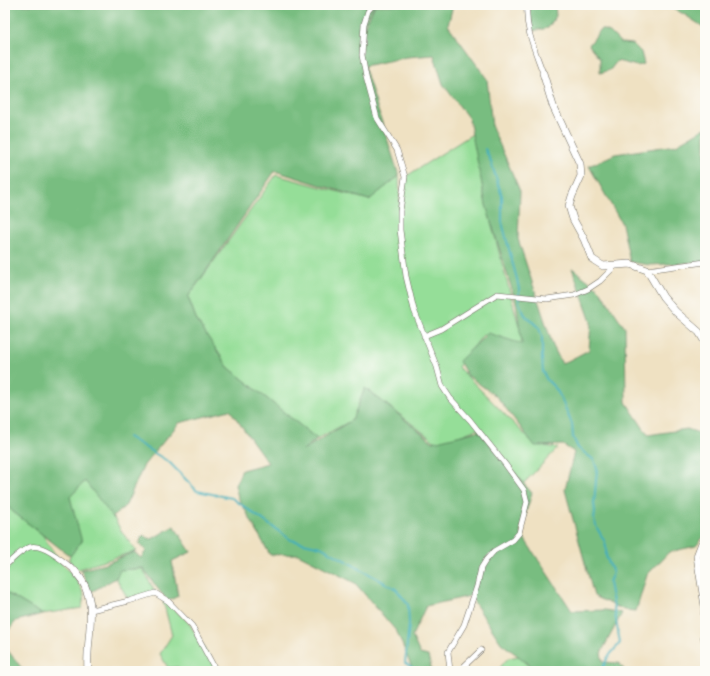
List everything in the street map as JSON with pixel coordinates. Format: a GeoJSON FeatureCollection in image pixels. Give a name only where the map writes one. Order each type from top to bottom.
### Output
{"type":"FeatureCollection","features":[{"type":"Feature","properties":{"kind":"street"},"geometry":{"type":"LineString","coordinates":[[373,5],[368,11],[364,24],[362,55],[366,77],[377,118],[397,150],[405,177],[400,211],[400,230],[406,276],[414,310],[437,367],[442,386],[450,398],[470,420],[505,464],[524,490],[527,502],[519,533],[513,540],[494,551],[481,568],[477,586],[464,625],[448,652],[450,671]]}},
{"type":"Feature","properties":{"kind":"street"},"geometry":{"type":"LineString","coordinates":[[527,5],[526,20],[529,35],[553,106],[580,164],[582,176],[572,196],[569,206],[573,219],[584,239],[592,259],[603,266],[630,264],[647,270],[705,262]]}},
{"type":"Feature","properties":{"kind":"street"},"geometry":{"type":"LineString","coordinates":[[424,336],[441,329],[497,294],[547,299],[574,295],[594,285],[616,265]]}},
{"type":"Feature","properties":{"kind":"street"},"geometry":{"type":"LineString","coordinates":[[647,270],[663,297],[676,312],[699,332],[705,342]]}},
{"type":"Feature","properties":{"kind":"street"},"geometry":{"type":"LineString","coordinates":[[705,540],[702,543],[697,556],[705,606],[705,641]]}},
{"type":"Feature","properties":{"kind":"street"},"geometry":{"type":"LineString","coordinates":[[5,566],[29,548],[36,546],[43,548],[75,571],[81,578],[88,593],[92,610],[87,661],[88,671]]}},
{"type":"Feature","properties":{"kind":"street"},"geometry":{"type":"LineString","coordinates":[[92,610],[156,593],[168,601],[192,626],[216,671]]}},
{"type":"Feature","properties":{"kind":"street"},"geometry":{"type":"LineString","coordinates":[[459,671],[481,650]]}},
{"type":"Feature","properties":{"kind":"green space"},"geometry":{"type":"Polygon","coordinates":[[[5,5],[374,5],[364,24],[364,28],[375,5],[453,5],[448,25],[487,79],[492,127],[520,191],[518,239],[553,346],[562,364],[589,350],[591,322],[572,268],[599,289],[625,328],[626,402],[648,435],[687,429],[705,435],[705,535],[696,546],[669,552],[647,575],[636,611],[624,610],[594,596],[565,490],[574,452],[563,445],[535,446],[497,397],[467,375],[459,361],[488,333],[522,344],[516,303],[486,205],[469,119],[443,84],[434,55],[407,57],[364,66],[399,176],[369,200],[275,171],[188,297],[197,321],[228,367],[317,439],[303,450],[352,420],[365,388],[433,442],[478,431],[532,493],[520,532],[572,611],[605,610],[622,613],[601,653],[603,662],[619,663],[625,671],[538,671],[501,643],[470,596],[426,606],[412,636],[420,654],[428,656],[432,671],[412,671],[397,632],[355,583],[298,554],[270,555],[238,497],[235,485],[242,470],[268,463],[230,410],[179,423],[144,465],[126,505],[113,517],[114,519],[85,481],[70,497],[82,542],[70,556],[12,511],[5,503],[5,5]]]}},
{"type":"Feature","properties":{"kind":"green space"},"geometry":{"type":"Polygon","coordinates":[[[530,5],[555,5],[556,16],[548,28],[532,31],[529,10],[530,5]]]}},
{"type":"Feature","properties":{"kind":"green space"},"geometry":{"type":"Polygon","coordinates":[[[668,5],[705,5],[705,28],[685,15],[668,5]]]}},
{"type":"Feature","properties":{"kind":"green space"},"geometry":{"type":"Polygon","coordinates":[[[601,29],[610,32],[621,43],[633,44],[641,52],[644,64],[637,66],[617,61],[610,70],[600,73],[600,59],[589,45],[601,29]]]}},
{"type":"Feature","properties":{"kind":"green space"},"geometry":{"type":"Polygon","coordinates":[[[705,128],[705,262],[650,265],[630,262],[622,224],[589,166],[615,154],[676,145],[705,128]]]}},
{"type":"Feature","properties":{"kind":"green space"},"geometry":{"type":"Polygon","coordinates":[[[474,133],[484,196],[526,352],[483,335],[458,367],[535,445],[558,448],[524,483],[477,429],[438,444],[365,388],[352,420],[317,439],[228,367],[197,321],[188,297],[276,175],[369,200],[399,176],[400,211],[405,177],[474,133]]]}},
{"type":"Feature","properties":{"kind":"green space"},"geometry":{"type":"Polygon","coordinates":[[[85,481],[112,515],[136,551],[76,570],[69,558],[80,542],[70,497],[85,481]]]}},
{"type":"Feature","properties":{"kind":"green space"},"geometry":{"type":"Polygon","coordinates":[[[5,503],[12,511],[42,534],[60,562],[74,575],[84,594],[82,608],[42,614],[5,592],[5,503]]]}},
{"type":"Feature","properties":{"kind":"green space"},"geometry":{"type":"Polygon","coordinates":[[[174,526],[191,552],[172,561],[178,596],[168,601],[143,568],[120,570],[116,578],[91,592],[81,570],[105,564],[134,552],[141,558],[146,551],[139,544],[143,536],[152,539],[174,526]]]}},
{"type":"Feature","properties":{"kind":"green space"},"geometry":{"type":"Polygon","coordinates":[[[119,569],[143,569],[156,594],[128,599],[116,578],[119,569]]]}},
{"type":"Feature","properties":{"kind":"green space"},"geometry":{"type":"Polygon","coordinates":[[[5,592],[42,614],[16,621],[5,635],[5,592]]]}},
{"type":"Feature","properties":{"kind":"green space"},"geometry":{"type":"Polygon","coordinates":[[[162,597],[189,623],[218,671],[181,671],[178,667],[168,668],[160,654],[172,635],[162,597]]]}},
{"type":"Feature","properties":{"kind":"green space"},"geometry":{"type":"Polygon","coordinates":[[[5,647],[24,671],[5,671],[5,647]]]}},
{"type":"Feature","properties":{"kind":"green space"},"geometry":{"type":"Polygon","coordinates":[[[519,656],[535,671],[497,671],[508,658],[519,656]]]}},
{"type":"Feature","properties":{"kind":"waterway"},"geometry":{"type":"LineString","coordinates":[[485,149],[491,162],[502,196],[502,222],[517,279],[519,303],[525,315],[539,328],[542,337],[543,372],[547,380],[556,389],[561,398],[572,424],[573,437],[578,448],[594,460],[597,469],[594,520],[605,542],[606,556],[613,573],[609,582],[620,643],[608,657],[601,671]]}},
{"type":"Feature","properties":{"kind":"waterway"},"geometry":{"type":"LineString","coordinates":[[128,437],[169,462],[197,491],[232,498],[291,540],[321,547],[396,589],[408,604],[409,624],[405,663],[418,671]]}}]}
